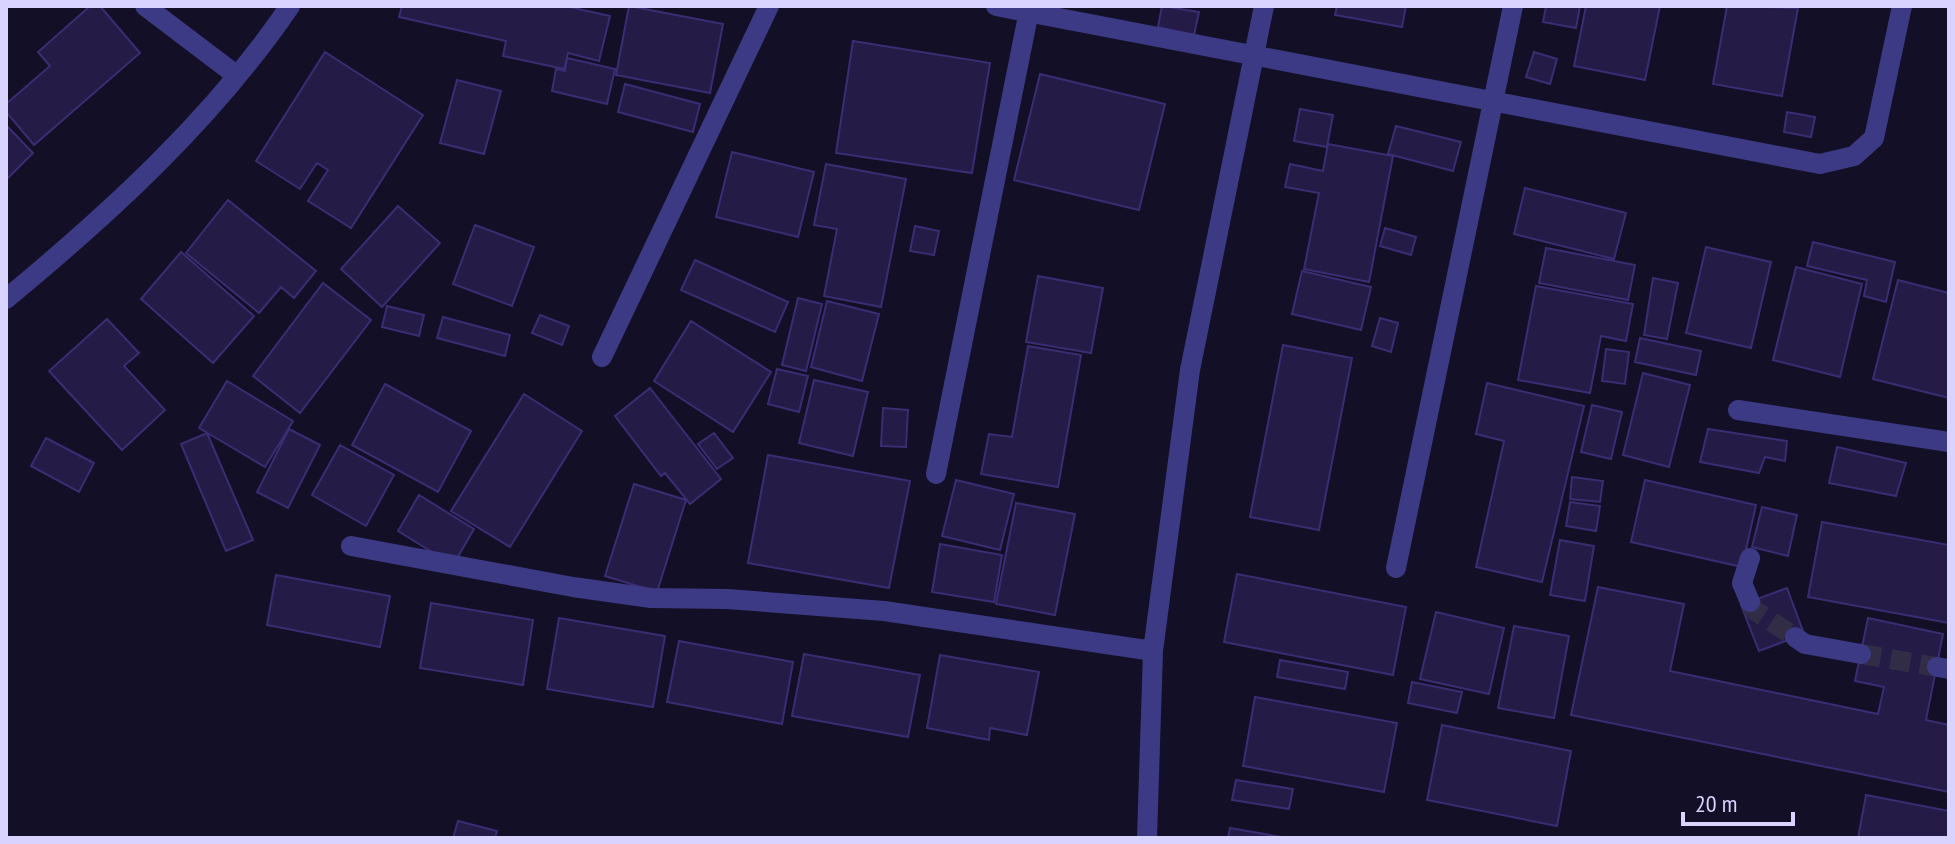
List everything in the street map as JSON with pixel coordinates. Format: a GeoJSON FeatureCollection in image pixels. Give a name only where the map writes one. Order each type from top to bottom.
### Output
{"type":"FeatureCollection","features":[{"type":"Feature","properties":{"kind":"street"},"geometry":{"type":"LineString","coordinates":[[145,6],[236,75]]}},
{"type":"Feature","properties":{"kind":"street"},"geometry":{"type":"LineString","coordinates":[[6,299],[94,226],[206,113],[290,6]]}},
{"type":"Feature","properties":{"kind":"street"},"geometry":{"type":"LineString","coordinates":[[602,357],[769,6]]}},
{"type":"Feature","properties":{"kind":"street"},"geometry":{"type":"LineString","coordinates":[[996,6],[1029,9],[1820,164],[1854,156],[1874,138],[1902,6]]}},
{"type":"Feature","properties":{"kind":"street"},"geometry":{"type":"LineString","coordinates":[[1147,838],[1153,651],[1190,370],[1264,6]]}},
{"type":"Feature","properties":{"kind":"street"},"geometry":{"type":"LineString","coordinates":[[1396,568],[1513,6]]}},
{"type":"Feature","properties":{"kind":"street"},"geometry":{"type":"LineString","coordinates":[[936,474],[1029,9]]}},
{"type":"Feature","properties":{"kind":"street"},"geometry":{"type":"LineString","coordinates":[[1738,410],[1949,442]]}},
{"type":"Feature","properties":{"kind":"street"},"geometry":{"type":"LineString","coordinates":[[351,546],[573,587],[651,598],[727,599],[884,611],[1153,651]]}},
{"type":"Feature","properties":{"kind":"street"},"geometry":{"type":"LineString","coordinates":[[1750,558],[1742,583],[1750,602]]}},
{"type":"Feature","properties":{"kind":"street"},"geometry":{"type":"LineString","coordinates":[[1795,637],[1805,644],[1861,654]]}},
{"type":"Feature","properties":{"kind":"building"},"geometry":{"type":"Polygon","coordinates":[[[90,6],[100,6],[140,53],[34,145],[6,112],[6,104],[50,66],[38,52],[90,6]]]}},
{"type":"Feature","properties":{"kind":"building"},"geometry":{"type":"Polygon","coordinates":[[[402,6],[565,6],[610,16],[599,61],[568,53],[564,69],[503,56],[506,41],[399,17],[402,6]]]}},
{"type":"Feature","properties":{"kind":"building"},"geometry":{"type":"Polygon","coordinates":[[[629,6],[723,24],[710,93],[616,75],[629,6]]]}},
{"type":"Feature","properties":{"kind":"building"},"geometry":{"type":"Polygon","coordinates":[[[1162,6],[1199,12],[1194,35],[1158,27],[1162,6]]]}},
{"type":"Feature","properties":{"kind":"building"},"geometry":{"type":"Polygon","coordinates":[[[1337,6],[1406,6],[1402,27],[1335,15],[1337,6]]]}},
{"type":"Feature","properties":{"kind":"building"},"geometry":{"type":"Polygon","coordinates":[[[1546,6],[1580,6],[1576,28],[1543,22],[1546,6]]]}},
{"type":"Feature","properties":{"kind":"building"},"geometry":{"type":"Polygon","coordinates":[[[1586,6],[1660,6],[1645,80],[1574,66],[1586,6]]]}},
{"type":"Feature","properties":{"kind":"building"},"geometry":{"type":"Polygon","coordinates":[[[1727,6],[1798,8],[1782,96],[1713,84],[1727,6]]]}},
{"type":"Feature","properties":{"kind":"building"},"geometry":{"type":"Polygon","coordinates":[[[853,41],[990,63],[972,173],[836,153],[853,41]]]}},
{"type":"Feature","properties":{"kind":"building"},"geometry":{"type":"Polygon","coordinates":[[[325,52],[423,115],[351,228],[308,201],[328,170],[317,163],[300,189],[256,161],[325,52]]]}},
{"type":"Feature","properties":{"kind":"building"},"geometry":{"type":"Polygon","coordinates":[[[1534,52],[1557,59],[1550,84],[1526,77],[1534,52]]]}},
{"type":"Feature","properties":{"kind":"building"},"geometry":{"type":"Polygon","coordinates":[[[567,58],[615,69],[607,104],[552,91],[556,69],[565,71],[567,58]]]}},
{"type":"Feature","properties":{"kind":"building"},"geometry":{"type":"Polygon","coordinates":[[[1040,74],[1165,104],[1139,210],[1014,180],[1040,74]]]}},
{"type":"Feature","properties":{"kind":"building"},"geometry":{"type":"Polygon","coordinates":[[[457,80],[501,91],[484,154],[440,143],[457,80]]]}},
{"type":"Feature","properties":{"kind":"building"},"geometry":{"type":"Polygon","coordinates":[[[625,84],[700,104],[693,132],[618,112],[625,84]]]}},
{"type":"Feature","properties":{"kind":"building"},"geometry":{"type":"Polygon","coordinates":[[[1300,109],[1333,115],[1327,147],[1294,141],[1300,109]]]}},
{"type":"Feature","properties":{"kind":"building"},"geometry":{"type":"Polygon","coordinates":[[[1787,112],[1815,117],[1811,137],[1784,132],[1787,112]]]}},
{"type":"Feature","properties":{"kind":"building"},"geometry":{"type":"Polygon","coordinates":[[[6,125],[33,153],[6,180],[6,125]]]}},
{"type":"Feature","properties":{"kind":"building"},"geometry":{"type":"Polygon","coordinates":[[[1396,126],[1461,142],[1453,171],[1388,154],[1396,126]]]}},
{"type":"Feature","properties":{"kind":"building"},"geometry":{"type":"Polygon","coordinates":[[[1328,144],[1393,156],[1369,282],[1304,269],[1319,193],[1285,187],[1290,164],[1323,171],[1328,144]]]}},
{"type":"Feature","properties":{"kind":"building"},"geometry":{"type":"Polygon","coordinates":[[[732,152],[814,172],[798,237],[716,217],[732,152]]]}},
{"type":"Feature","properties":{"kind":"building"},"geometry":{"type":"Polygon","coordinates":[[[826,164],[906,179],[881,307],[824,296],[837,229],[814,225],[826,164]]]}},
{"type":"Feature","properties":{"kind":"building"},"geometry":{"type":"Polygon","coordinates":[[[1525,188],[1626,213],[1614,259],[1514,234],[1525,188]]]}},
{"type":"Feature","properties":{"kind":"building"},"geometry":{"type":"Polygon","coordinates":[[[228,200],[316,271],[294,298],[281,287],[259,313],[186,253],[228,200]]]}},
{"type":"Feature","properties":{"kind":"building"},"geometry":{"type":"Polygon","coordinates":[[[398,206],[440,243],[382,307],[341,269],[398,206]]]}},
{"type":"Feature","properties":{"kind":"building"},"geometry":{"type":"Polygon","coordinates":[[[475,225],[534,247],[512,306],[453,284],[475,225]]]}},
{"type":"Feature","properties":{"kind":"building"},"geometry":{"type":"Polygon","coordinates":[[[915,226],[939,231],[934,255],[910,251],[915,226]]]}},
{"type":"Feature","properties":{"kind":"building"},"geometry":{"type":"Polygon","coordinates":[[[1385,228],[1416,237],[1411,255],[1380,246],[1385,228]]]}},
{"type":"Feature","properties":{"kind":"building"},"geometry":{"type":"Polygon","coordinates":[[[1813,242],[1895,262],[1886,302],[1864,296],[1867,280],[1807,266],[1813,242]]]}},
{"type":"Feature","properties":{"kind":"building"},"geometry":{"type":"Polygon","coordinates":[[[1706,247],[1771,262],[1751,348],[1686,333],[1706,247]]]}},
{"type":"Feature","properties":{"kind":"building"},"geometry":{"type":"Polygon","coordinates":[[[1546,248],[1635,265],[1628,300],[1539,283],[1546,248]]]}},
{"type":"Feature","properties":{"kind":"building"},"geometry":{"type":"Polygon","coordinates":[[[181,252],[254,316],[213,363],[141,299],[181,252]]]}},
{"type":"Feature","properties":{"kind":"building"},"geometry":{"type":"Polygon","coordinates":[[[695,260],[788,302],[775,332],[681,290],[695,260]]]}},
{"type":"Feature","properties":{"kind":"building"},"geometry":{"type":"Polygon","coordinates":[[[1796,267],[1862,284],[1840,377],[1773,360],[1796,267]]]}},
{"type":"Feature","properties":{"kind":"building"},"geometry":{"type":"Polygon","coordinates":[[[1302,271],[1371,287],[1361,330],[1292,314],[1302,271]]]}},
{"type":"Feature","properties":{"kind":"building"},"geometry":{"type":"Polygon","coordinates":[[[1038,276],[1103,288],[1091,353],[1026,342],[1038,276]]]}},
{"type":"Feature","properties":{"kind":"building"},"geometry":{"type":"Polygon","coordinates":[[[1653,278],[1678,283],[1667,339],[1644,335],[1653,278]]]}},
{"type":"Feature","properties":{"kind":"building"},"geometry":{"type":"Polygon","coordinates":[[[1898,280],[1949,293],[1949,398],[1873,379],[1898,280]]]}},
{"type":"Feature","properties":{"kind":"building"},"geometry":{"type":"Polygon","coordinates":[[[323,283],[371,320],[300,413],[253,376],[323,283]]]}},
{"type":"Feature","properties":{"kind":"building"},"geometry":{"type":"Polygon","coordinates":[[[1536,286],[1633,304],[1626,341],[1601,336],[1590,393],[1518,380],[1536,286]]]}},
{"type":"Feature","properties":{"kind":"building"},"geometry":{"type":"Polygon","coordinates":[[[798,298],[822,304],[806,371],[782,365],[798,298]]]}},
{"type":"Feature","properties":{"kind":"building"},"geometry":{"type":"Polygon","coordinates":[[[827,301],[879,314],[862,381],[811,367],[827,301]]]}},
{"type":"Feature","properties":{"kind":"building"},"geometry":{"type":"Polygon","coordinates":[[[387,306],[424,315],[419,336],[382,327],[387,306]]]}},
{"type":"Feature","properties":{"kind":"building"},"geometry":{"type":"Polygon","coordinates":[[[540,315],[569,326],[562,345],[532,333],[540,315]]]}},
{"type":"Feature","properties":{"kind":"building"},"geometry":{"type":"Polygon","coordinates":[[[443,317],[510,335],[505,356],[437,338],[443,317]]]}},
{"type":"Feature","properties":{"kind":"building"},"geometry":{"type":"Polygon","coordinates":[[[1380,318],[1398,323],[1391,352],[1372,346],[1380,318]]]}},
{"type":"Feature","properties":{"kind":"building"},"geometry":{"type":"Polygon","coordinates":[[[107,319],[139,353],[124,366],[165,410],[122,450],[49,371],[107,319]]]}},
{"type":"Feature","properties":{"kind":"building"},"geometry":{"type":"Polygon","coordinates":[[[691,321],[771,372],[733,432],[654,381],[691,321]]]}},
{"type":"Feature","properties":{"kind":"building"},"geometry":{"type":"Polygon","coordinates":[[[1640,338],[1701,351],[1696,375],[1635,362],[1640,338]]]}},
{"type":"Feature","properties":{"kind":"building"},"geometry":{"type":"Polygon","coordinates":[[[1283,345],[1352,358],[1319,530],[1250,517],[1283,345]]]}},
{"type":"Feature","properties":{"kind":"building"},"geometry":{"type":"Polygon","coordinates":[[[1028,346],[1081,355],[1058,487],[981,474],[989,434],[1012,437],[1028,346]]]}},
{"type":"Feature","properties":{"kind":"building"},"geometry":{"type":"Polygon","coordinates":[[[1606,349],[1629,352],[1625,384],[1602,381],[1606,349]]]}},
{"type":"Feature","properties":{"kind":"building"},"geometry":{"type":"Polygon","coordinates":[[[777,369],[808,376],[799,412],[768,404],[777,369]]]}},
{"type":"Feature","properties":{"kind":"building"},"geometry":{"type":"Polygon","coordinates":[[[1643,373],[1690,385],[1669,467],[1623,455],[1643,373]]]}},
{"type":"Feature","properties":{"kind":"building"},"geometry":{"type":"Polygon","coordinates":[[[814,380],[868,392],[853,456],[799,443],[814,380]]]}},
{"type":"Feature","properties":{"kind":"building"},"geometry":{"type":"Polygon","coordinates":[[[227,381],[293,421],[265,467],[199,428],[227,381]]]}},
{"type":"Feature","properties":{"kind":"building"},"geometry":{"type":"Polygon","coordinates":[[[1487,383],[1584,406],[1542,582],[1476,567],[1504,441],[1476,434],[1487,383]]]}},
{"type":"Feature","properties":{"kind":"building"},"geometry":{"type":"Polygon","coordinates":[[[385,384],[471,431],[438,492],[352,445],[385,384]]]}},
{"type":"Feature","properties":{"kind":"building"},"geometry":{"type":"Polygon","coordinates":[[[650,388],[721,479],[690,504],[665,473],[661,476],[615,416],[650,388]]]}},
{"type":"Feature","properties":{"kind":"building"},"geometry":{"type":"Polygon","coordinates":[[[524,394],[582,431],[510,547],[451,511],[524,394]]]}},
{"type":"Feature","properties":{"kind":"building"},"geometry":{"type":"Polygon","coordinates":[[[1592,405],[1622,412],[1611,459],[1581,452],[1592,405]]]}},
{"type":"Feature","properties":{"kind":"building"},"geometry":{"type":"Polygon","coordinates":[[[883,408],[908,410],[906,447],[881,446],[883,408]]]}},
{"type":"Feature","properties":{"kind":"building"},"geometry":{"type":"Polygon","coordinates":[[[289,429],[320,445],[288,508],[257,492],[289,429]]]}},
{"type":"Feature","properties":{"kind":"building"},"geometry":{"type":"Polygon","coordinates":[[[1708,429],[1787,441],[1785,461],[1765,457],[1759,473],[1700,462],[1708,429]]]}},
{"type":"Feature","properties":{"kind":"building"},"geometry":{"type":"Polygon","coordinates":[[[207,433],[253,540],[226,551],[181,444],[207,433]]]}},
{"type":"Feature","properties":{"kind":"building"},"geometry":{"type":"Polygon","coordinates":[[[714,433],[733,458],[717,469],[698,444],[714,433]]]}},
{"type":"Feature","properties":{"kind":"building"},"geometry":{"type":"Polygon","coordinates":[[[46,438],[94,463],[79,492],[31,466],[46,438]]]}},
{"type":"Feature","properties":{"kind":"building"},"geometry":{"type":"Polygon","coordinates":[[[340,445],[394,475],[366,526],[312,495],[340,445]]]}},
{"type":"Feature","properties":{"kind":"building"},"geometry":{"type":"Polygon","coordinates":[[[1837,447],[1906,463],[1896,496],[1829,483],[1837,447]]]}},
{"type":"Feature","properties":{"kind":"building"},"geometry":{"type":"Polygon","coordinates":[[[768,455],[910,481],[889,588],[748,563],[768,455]]]}},
{"type":"Feature","properties":{"kind":"building"},"geometry":{"type":"Polygon","coordinates":[[[1572,477],[1603,481],[1600,502],[1570,499],[1572,477]]]}},
{"type":"Feature","properties":{"kind":"building"},"geometry":{"type":"Polygon","coordinates":[[[956,480],[1014,494],[1000,550],[942,536],[956,480]]]}},
{"type":"Feature","properties":{"kind":"building"},"geometry":{"type":"Polygon","coordinates":[[[1645,480],[1756,505],[1742,567],[1631,542],[1645,480]]]}},
{"type":"Feature","properties":{"kind":"building"},"geometry":{"type":"Polygon","coordinates":[[[634,484],[686,500],[657,592],[605,576],[634,484]]]}},
{"type":"Feature","properties":{"kind":"building"},"geometry":{"type":"Polygon","coordinates":[[[419,495],[474,529],[453,565],[398,531],[419,495]]]}},
{"type":"Feature","properties":{"kind":"building"},"geometry":{"type":"Polygon","coordinates":[[[1570,502],[1600,506],[1596,531],[1566,526],[1570,502]]]}},
{"type":"Feature","properties":{"kind":"building"},"geometry":{"type":"Polygon","coordinates":[[[1016,503],[1075,514],[1055,615],[996,604],[1016,503]]]}},
{"type":"Feature","properties":{"kind":"building"},"geometry":{"type":"Polygon","coordinates":[[[1762,507],[1797,515],[1788,556],[1752,547],[1762,507]]]}},
{"type":"Feature","properties":{"kind":"building"},"geometry":{"type":"Polygon","coordinates":[[[1822,522],[1949,545],[1949,623],[1808,597],[1822,522]]]}},
{"type":"Feature","properties":{"kind":"building"},"geometry":{"type":"Polygon","coordinates":[[[1560,540],[1594,546],[1585,601],[1550,595],[1560,540]]]}},
{"type":"Feature","properties":{"kind":"building"},"geometry":{"type":"Polygon","coordinates":[[[940,544],[1002,555],[994,602],[932,592],[940,544]]]}},
{"type":"Feature","properties":{"kind":"building"},"geometry":{"type":"Polygon","coordinates":[[[1237,574],[1406,607],[1393,675],[1224,642],[1237,574]]]}},
{"type":"Feature","properties":{"kind":"building"},"geometry":{"type":"Polygon","coordinates":[[[276,575],[390,596],[380,647],[267,625],[276,575]]]}},
{"type":"Feature","properties":{"kind":"building"},"geometry":{"type":"Polygon","coordinates":[[[1598,587],[1684,604],[1670,671],[1878,714],[1884,687],[1855,681],[1868,618],[1943,634],[1926,720],[1949,725],[1949,792],[1571,715],[1598,587]]]}},
{"type":"Feature","properties":{"kind":"building"},"geometry":{"type":"Polygon","coordinates":[[[1787,588],[1804,634],[1759,651],[1741,605],[1787,588]]]}},
{"type":"Feature","properties":{"kind":"building"},"geometry":{"type":"Polygon","coordinates":[[[431,603],[533,620],[523,685],[420,668],[431,603]]]}},
{"type":"Feature","properties":{"kind":"building"},"geometry":{"type":"Polygon","coordinates":[[[1436,612],[1504,628],[1489,694],[1420,679],[1436,612]]]}},
{"type":"Feature","properties":{"kind":"building"},"geometry":{"type":"Polygon","coordinates":[[[559,618],[665,636],[653,707],[547,689],[559,618]]]}},
{"type":"Feature","properties":{"kind":"building"},"geometry":{"type":"Polygon","coordinates":[[[1514,626],[1569,636],[1554,718],[1498,708],[1514,626]]]}},
{"type":"Feature","properties":{"kind":"building"},"geometry":{"type":"Polygon","coordinates":[[[679,641],[793,662],[782,724],[667,702],[679,641]]]}},
{"type":"Feature","properties":{"kind":"building"},"geometry":{"type":"Polygon","coordinates":[[[804,654],[920,675],[908,737],[792,716],[804,654]]]}},
{"type":"Feature","properties":{"kind":"building"},"geometry":{"type":"Polygon","coordinates":[[[940,655],[1039,672],[1027,735],[990,728],[989,740],[927,728],[940,655]]]}},
{"type":"Feature","properties":{"kind":"building"},"geometry":{"type":"Polygon","coordinates":[[[1280,660],[1348,672],[1345,689],[1277,677],[1280,660]]]}},
{"type":"Feature","properties":{"kind":"building"},"geometry":{"type":"Polygon","coordinates":[[[1412,682],[1462,692],[1457,713],[1408,703],[1412,682]]]}},
{"type":"Feature","properties":{"kind":"building"},"geometry":{"type":"Polygon","coordinates":[[[1255,697],[1397,723],[1384,792],[1243,766],[1255,697]]]}},
{"type":"Feature","properties":{"kind":"building"},"geometry":{"type":"Polygon","coordinates":[[[1442,725],[1571,751],[1557,826],[1427,800],[1442,725]]]}},
{"type":"Feature","properties":{"kind":"building"},"geometry":{"type":"Polygon","coordinates":[[[1236,780],[1293,789],[1289,809],[1232,800],[1236,780]]]}},
{"type":"Feature","properties":{"kind":"building"},"geometry":{"type":"Polygon","coordinates":[[[1866,795],[1949,811],[1949,838],[1858,838],[1866,795]]]}},
{"type":"Feature","properties":{"kind":"building"},"geometry":{"type":"Polygon","coordinates":[[[458,821],[497,831],[495,838],[453,838],[458,821]]]}},
{"type":"Feature","properties":{"kind":"building"},"geometry":{"type":"Polygon","coordinates":[[[1230,828],[1287,838],[1228,838],[1230,828]]]}},
{"type":"Feature","properties":{"kind":"tunnel"},"geometry":{"type":"LineString","coordinates":[[1750,602],[1754,610],[1795,637]]}},
{"type":"Feature","properties":{"kind":"tunnel"},"geometry":{"type":"LineString","coordinates":[[1861,654],[1937,667]]}}]}
